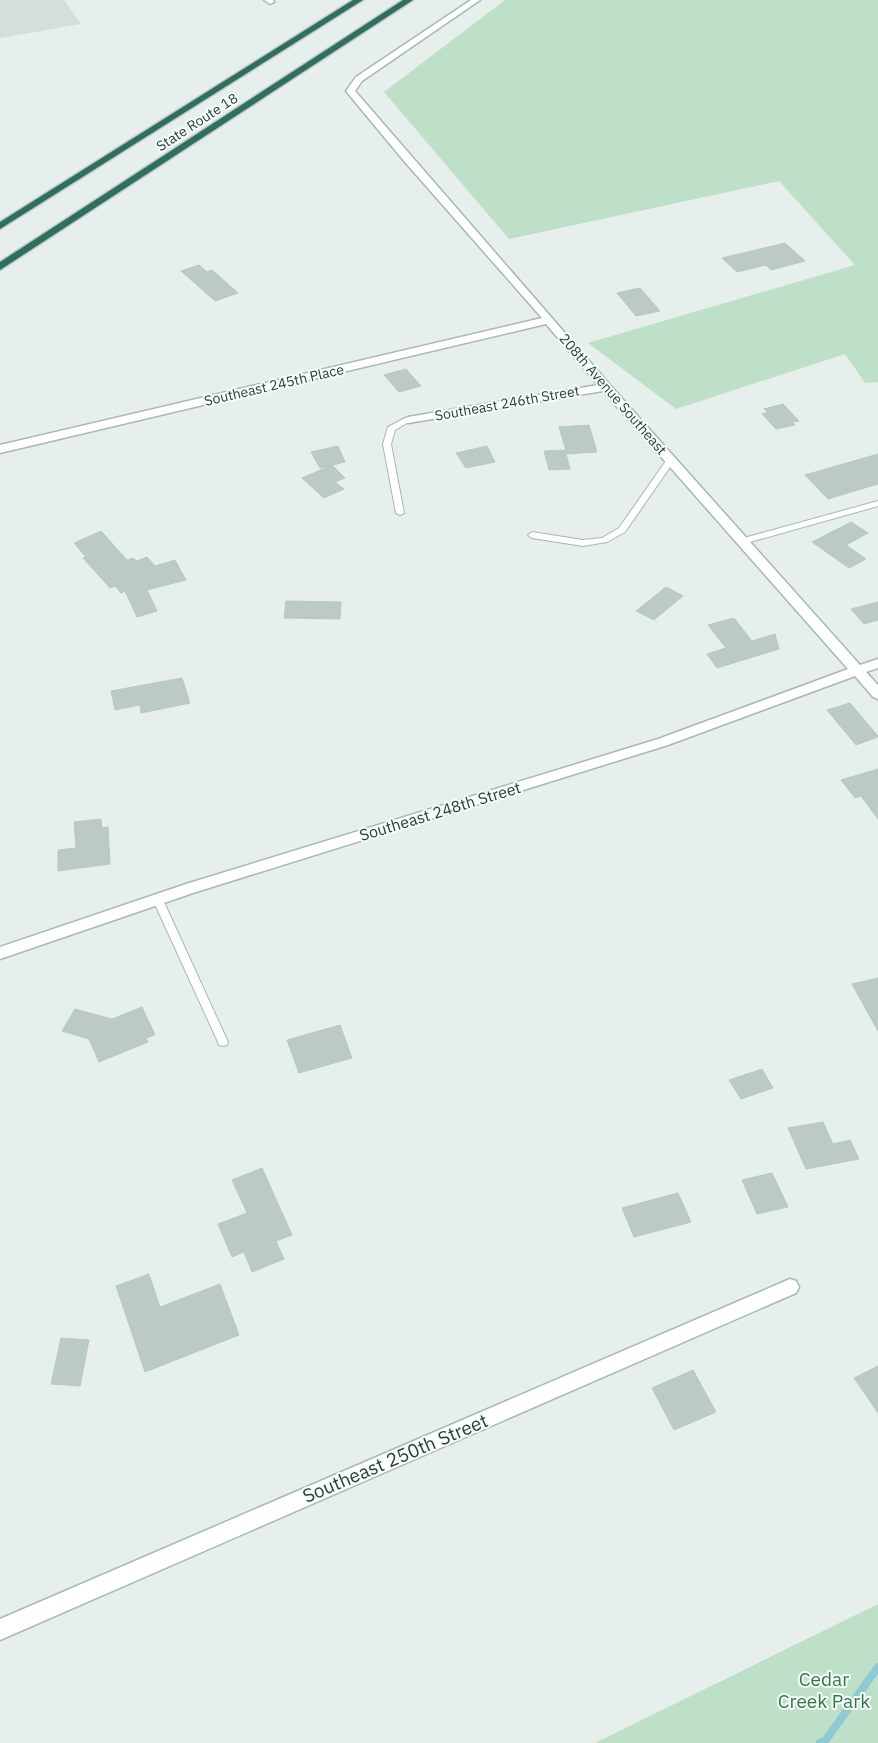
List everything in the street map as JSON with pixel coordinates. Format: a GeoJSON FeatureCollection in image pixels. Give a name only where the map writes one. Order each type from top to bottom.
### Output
{"type":"FeatureCollection","features":[{"type":"Feature","properties":{"kind":"highway","name":"State Route 18"},"geometry":{"type":"LineString","coordinates":[[0,226],[358,0]]}},
{"type":"Feature","properties":{"kind":"highway","name":"State Route 18"},"geometry":{"type":"LineString","coordinates":[[0,267],[408,0]]}},
{"type":"Feature","properties":{"kind":"street","name":"208th Avenue Southeast"},"geometry":{"type":"LineString","coordinates":[[476,0],[359,79],[350,91],[606,387],[878,694]]}},
{"type":"Feature","properties":{"kind":"street","name":"Southeast 245th Place"},"geometry":{"type":"LineString","coordinates":[[0,449],[548,320]]}},
{"type":"Feature","properties":{"kind":"street","name":"Southeast 246th Street"},"geometry":{"type":"LineString","coordinates":[[408,420],[606,387]]}},
{"type":"Feature","properties":{"kind":"street","name":"Southeast 248th Street"},"geometry":{"type":"LineString","coordinates":[[0,953],[158,900],[663,742],[878,663]]}},
{"type":"Feature","properties":{"kind":"street","name":"Southeast 250th Street"},"geometry":{"type":"LineString","coordinates":[[0,1630],[790,1287]]}},
{"type":"Feature","properties":{"kind":"lane"},"geometry":{"type":"LineString","coordinates":[[400,513],[388,444],[392,429],[408,420]]}},
{"type":"Feature","properties":{"kind":"lane"},"geometry":{"type":"LineString","coordinates":[[532,535],[583,543],[604,540],[622,530],[671,460]]}},
{"type":"Feature","properties":{"kind":"lane"},"geometry":{"type":"LineString","coordinates":[[743,541],[878,504]]}},
{"type":"Feature","properties":{"kind":"lane"},"geometry":{"type":"LineString","coordinates":[[158,900],[223,1042]]}},
{"type":"Feature","properties":{"kind":"shaded area"},"geometry":{"type":"Polygon","coordinates":[[[0,0],[64,0],[81,24],[0,38],[0,0]]]}},
{"type":"Feature","properties":{"kind":"green space"},"geometry":{"type":"Polygon","coordinates":[[[505,0],[878,0],[878,382],[865,383],[845,354],[676,409],[588,343],[855,265],[779,181],[509,239],[384,92],[505,0]]]}},
{"type":"Feature","properties":{"kind":"green space","name":"Cedar Creek Park"},"geometry":{"type":"Polygon","coordinates":[[[878,1604],[878,1743],[595,1743],[878,1604]]]}},
{"type":"Feature","properties":{"kind":"building"},"geometry":{"type":"Polygon","coordinates":[[[785,243],[805,261],[771,270],[766,265],[737,272],[722,258],[785,243]]]}},
{"type":"Feature","properties":{"kind":"building"},"geometry":{"type":"Polygon","coordinates":[[[199,265],[207,272],[212,270],[238,293],[215,301],[181,271],[199,265]]]}},
{"type":"Feature","properties":{"kind":"building"},"geometry":{"type":"Polygon","coordinates":[[[640,288],[660,311],[636,316],[617,293],[640,288]]]}},
{"type":"Feature","properties":{"kind":"building"},"geometry":{"type":"Polygon","coordinates":[[[406,369],[421,386],[399,392],[384,375],[406,369]]]}},
{"type":"Feature","properties":{"kind":"building"},"geometry":{"type":"Polygon","coordinates":[[[783,404],[799,421],[792,422],[795,425],[776,429],[762,414],[768,412],[764,409],[783,404]]]}},
{"type":"Feature","properties":{"kind":"building"},"geometry":{"type":"Polygon","coordinates":[[[589,425],[597,452],[567,454],[559,427],[589,425]]]}},
{"type":"Feature","properties":{"kind":"building"},"geometry":{"type":"Polygon","coordinates":[[[338,446],[345,462],[320,468],[311,452],[338,446]]]}},
{"type":"Feature","properties":{"kind":"building"},"geometry":{"type":"Polygon","coordinates":[[[487,446],[495,462],[466,468],[456,453],[487,446]]]}},
{"type":"Feature","properties":{"kind":"building"},"geometry":{"type":"Polygon","coordinates":[[[565,450],[570,469],[549,470],[544,451],[565,450]]]}},
{"type":"Feature","properties":{"kind":"building"},"geometry":{"type":"Polygon","coordinates":[[[878,454],[878,484],[828,499],[805,475],[878,454]]]}},
{"type":"Feature","properties":{"kind":"building"},"geometry":{"type":"Polygon","coordinates":[[[332,465],[345,478],[335,482],[344,489],[324,498],[302,478],[332,465]]]}},
{"type":"Feature","properties":{"kind":"building"},"geometry":{"type":"Polygon","coordinates":[[[851,522],[868,533],[846,545],[866,559],[849,568],[812,542],[851,522]]]}},
{"type":"Feature","properties":{"kind":"building"},"geometry":{"type":"Polygon","coordinates":[[[101,531],[127,560],[133,558],[137,561],[147,557],[155,566],[175,560],[186,580],[147,590],[157,611],[137,617],[125,591],[121,593],[115,586],[110,588],[83,558],[86,557],[74,543],[101,531]]]}},
{"type":"Feature","properties":{"kind":"building"},"geometry":{"type":"Polygon","coordinates":[[[666,587],[683,596],[654,620],[636,611],[666,587]]]}},
{"type":"Feature","properties":{"kind":"building"},"geometry":{"type":"Polygon","coordinates":[[[286,601],[341,602],[340,619],[284,618],[286,601]]]}},
{"type":"Feature","properties":{"kind":"building"},"geometry":{"type":"Polygon","coordinates":[[[878,602],[878,620],[864,624],[851,609],[878,602]]]}},
{"type":"Feature","properties":{"kind":"building"},"geometry":{"type":"Polygon","coordinates":[[[734,618],[752,641],[775,634],[779,649],[717,668],[707,654],[726,648],[708,625],[734,618]]]}},
{"type":"Feature","properties":{"kind":"building"},"geometry":{"type":"Polygon","coordinates":[[[182,678],[190,703],[141,713],[140,705],[115,710],[111,691],[182,678]]]}},
{"type":"Feature","properties":{"kind":"building"},"geometry":{"type":"Polygon","coordinates":[[[850,703],[878,737],[856,745],[827,710],[850,703]]]}},
{"type":"Feature","properties":{"kind":"building"},"geometry":{"type":"Polygon","coordinates":[[[878,769],[878,819],[861,796],[855,798],[841,780],[878,769]]]}},
{"type":"Feature","properties":{"kind":"building"},"geometry":{"type":"Polygon","coordinates":[[[101,819],[102,828],[108,827],[110,864],[58,871],[58,850],[76,848],[74,822],[101,819]]]}},
{"type":"Feature","properties":{"kind":"building"},"geometry":{"type":"Polygon","coordinates":[[[878,978],[878,1031],[852,984],[878,978]]]}},
{"type":"Feature","properties":{"kind":"building"},"geometry":{"type":"Polygon","coordinates":[[[142,1007],[155,1035],[146,1038],[148,1042],[99,1062],[89,1039],[62,1031],[75,1009],[112,1019],[142,1007]]]}},
{"type":"Feature","properties":{"kind":"building"},"geometry":{"type":"Polygon","coordinates":[[[340,1025],[352,1058],[299,1073],[287,1040],[340,1025]]]}},
{"type":"Feature","properties":{"kind":"building"},"geometry":{"type":"Polygon","coordinates":[[[762,1069],[773,1088],[741,1099],[729,1080],[762,1069]]]}},
{"type":"Feature","properties":{"kind":"building"},"geometry":{"type":"Polygon","coordinates":[[[823,1122],[833,1144],[850,1140],[859,1159],[806,1169],[788,1128],[823,1122]]]}},
{"type":"Feature","properties":{"kind":"building"},"geometry":{"type":"Polygon","coordinates":[[[262,1168],[292,1235],[276,1241],[284,1259],[252,1272],[244,1252],[232,1257],[218,1224],[247,1213],[232,1180],[262,1168]]]}},
{"type":"Feature","properties":{"kind":"building"},"geometry":{"type":"Polygon","coordinates":[[[772,1173],[788,1207],[757,1214],[742,1180],[772,1173]]]}},
{"type":"Feature","properties":{"kind":"building"},"geometry":{"type":"Polygon","coordinates":[[[678,1193],[691,1222],[634,1237],[622,1208],[678,1193]]]}},
{"type":"Feature","properties":{"kind":"building"},"geometry":{"type":"Polygon","coordinates":[[[149,1274],[160,1307],[220,1284],[239,1335],[145,1372],[116,1286],[149,1274]]]}},
{"type":"Feature","properties":{"kind":"building"},"geometry":{"type":"Polygon","coordinates":[[[61,1338],[89,1340],[80,1386],[51,1384],[61,1338]]]}},
{"type":"Feature","properties":{"kind":"building"},"geometry":{"type":"Polygon","coordinates":[[[878,1366],[878,1413],[854,1378],[878,1366]]]}},
{"type":"Feature","properties":{"kind":"building"},"geometry":{"type":"Polygon","coordinates":[[[693,1370],[716,1412],[674,1430],[652,1388],[693,1370]]]}},
{"type":"Feature","properties":{"kind":"waterway"},"geometry":{"type":"LineString","coordinates":[[820,1743],[825,1741],[878,1667]]}}]}
